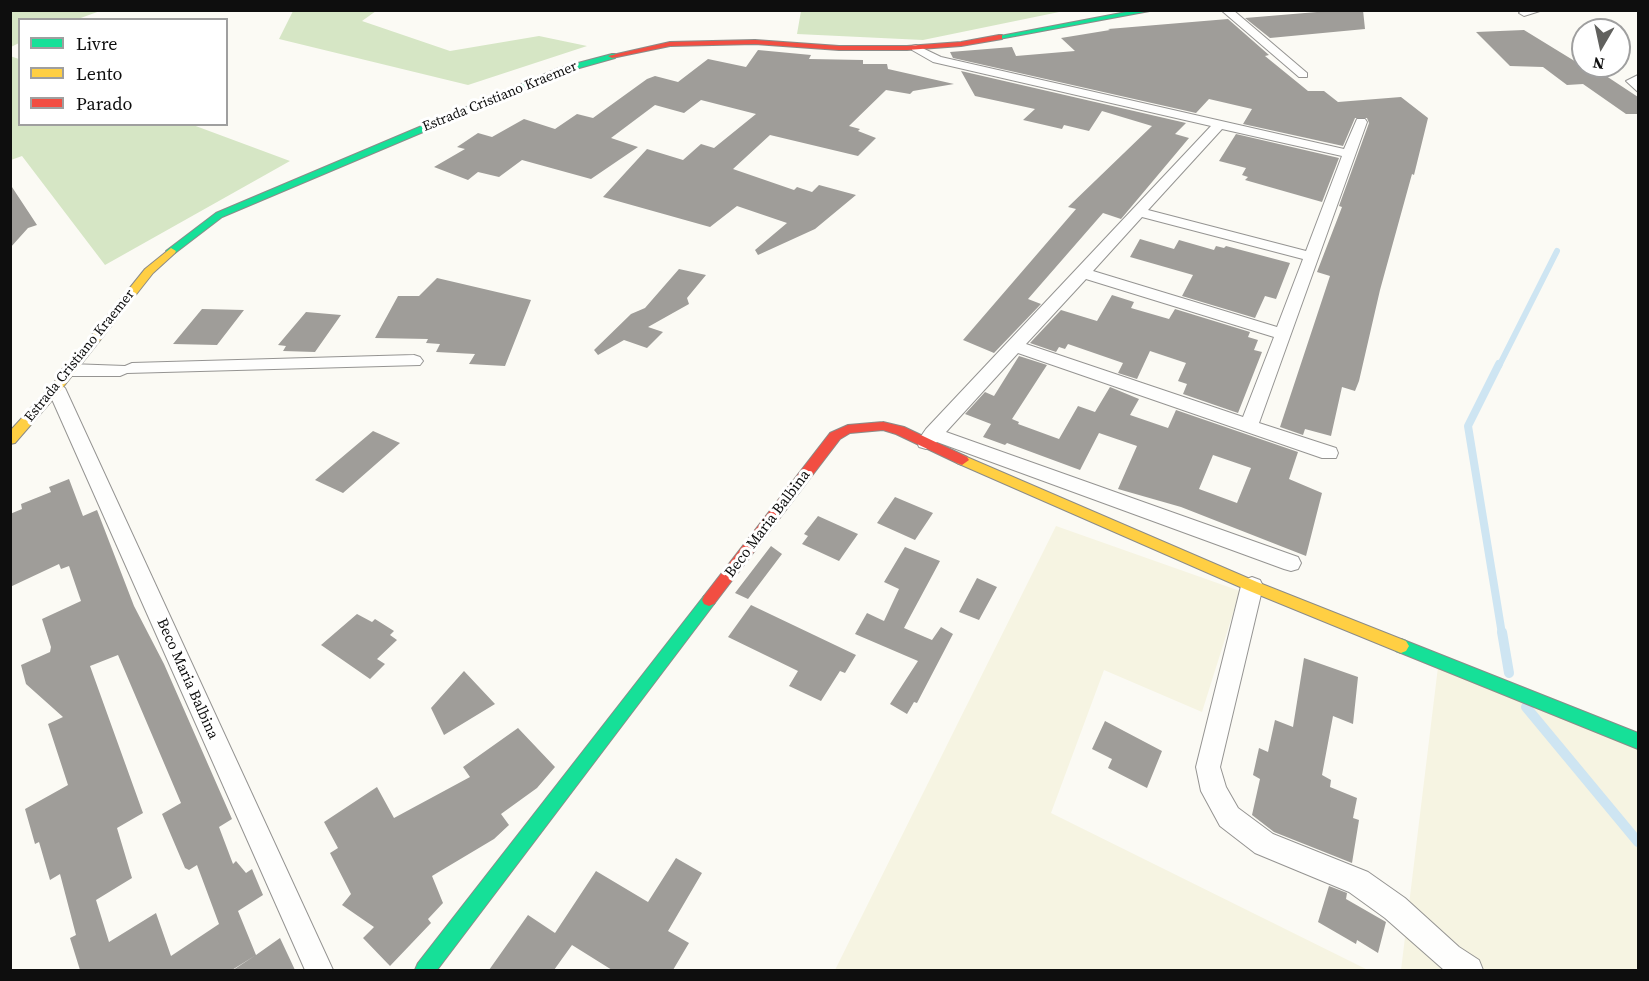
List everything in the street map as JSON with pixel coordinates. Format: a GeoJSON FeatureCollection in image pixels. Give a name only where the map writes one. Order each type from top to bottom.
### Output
{"type":"FeatureCollection","features":[{"type":"Feature","properties":{"kind":"main road","name":"Estrada Cristiano Kraemer"},"geometry":{"type":"LineString","coordinates":[[10,440],[63,379],[149,271],[182,241],[219,215],[562,70],[624,52],[670,44],[724,42],[839,48],[915,48],[961,44],[1152,10]]}},
{"type":"Feature","properties":{"kind":"main road","name":"Beco Maria Balbina"},"geometry":{"type":"LineString","coordinates":[[425,970],[835,436],[848,429],[883,426],[929,438],[968,463],[1252,585],[1638,741]]}},
{"type":"Feature","properties":{"kind":"street"},"geometry":{"type":"LineString","coordinates":[[1226,10],[1303,75]]}},
{"type":"Feature","properties":{"kind":"street"},"geometry":{"type":"LineString","coordinates":[[1524,13],[1538,10]]}},
{"type":"Feature","properties":{"kind":"street"},"geometry":{"type":"LineString","coordinates":[[915,48],[937,60],[1348,154]]}},
{"type":"Feature","properties":{"kind":"street"},"geometry":{"type":"LineString","coordinates":[[1638,78],[1632,81],[1638,88]]}},
{"type":"Feature","properties":{"kind":"street"},"geometry":{"type":"LineString","coordinates":[[1249,426],[1361,122]]}},
{"type":"Feature","properties":{"kind":"street"},"geometry":{"type":"LineString","coordinates":[[1219,125],[929,438],[1291,563]]}},
{"type":"Feature","properties":{"kind":"street"},"geometry":{"type":"LineString","coordinates":[[1140,212],[1311,256]]}},
{"type":"Feature","properties":{"kind":"street"},"geometry":{"type":"LineString","coordinates":[[1083,273],[1282,334]]}},
{"type":"Feature","properties":{"kind":"street"},"geometry":{"type":"LineString","coordinates":[[1013,346],[1329,453]]}},
{"type":"Feature","properties":{"kind":"street"},"geometry":{"type":"LineString","coordinates":[[63,379],[126,369],[414,361]]}},
{"type":"Feature","properties":{"kind":"street","name":"Beco Maria Balbina"},"geometry":{"type":"LineString","coordinates":[[63,379],[319,970]]}},
{"type":"Feature","properties":{"kind":"street"},"geometry":{"type":"LineString","coordinates":[[1252,585],[1208,767],[1214,791],[1229,817],[1263,844],[1358,882],[1395,908],[1449,957],[1468,970]]}},
{"type":"Feature","properties":{"kind":"shaded area"},"geometry":{"type":"Polygon","coordinates":[[[1056,526],[1240,591],[1202,712],[1104,670],[1051,813],[1368,970],[835,970],[1056,526]]]}},
{"type":"Feature","properties":{"kind":"shaded area"},"geometry":{"type":"Polygon","coordinates":[[[1438,667],[1638,746],[1638,970],[1401,970],[1438,667]]]}},
{"type":"Feature","properties":{"kind":"green space"},"geometry":{"type":"Polygon","coordinates":[[[11,10],[100,10],[81,18],[18,18],[18,44],[11,47],[11,10]]]}},
{"type":"Feature","properties":{"kind":"green space"},"geometry":{"type":"Polygon","coordinates":[[[801,10],[1064,11],[923,40],[797,34],[801,10]]]}},
{"type":"Feature","properties":{"kind":"green space"},"geometry":{"type":"Polygon","coordinates":[[[293,11],[376,11],[362,21],[450,51],[539,36],[587,46],[468,85],[279,39],[293,11]]]}},
{"type":"Feature","properties":{"kind":"green space"},"geometry":{"type":"Polygon","coordinates":[[[10,56],[18,59],[18,126],[196,126],[290,161],[105,265],[22,156],[11,160],[10,56]]]}},
{"type":"Feature","properties":{"kind":"building"},"geometry":{"type":"Polygon","coordinates":[[[1363,10],[1365,29],[1270,38],[1245,18],[1363,10]]]}},
{"type":"Feature","properties":{"kind":"building"},"geometry":{"type":"Polygon","coordinates":[[[1228,19],[1269,55],[1265,56],[1308,91],[1324,91],[1338,102],[1401,97],[1428,118],[1414,175],[1412,174],[1380,290],[1359,381],[1355,391],[1342,387],[1331,436],[1305,429],[1303,435],[1280,427],[1330,276],[1317,272],[1342,207],[1339,206],[1369,123],[1367,118],[1355,118],[1343,146],[1243,124],[1252,109],[1209,99],[1196,113],[953,58],[950,52],[1012,47],[1016,56],[1075,51],[1061,38],[1110,30],[1108,29],[1228,19]]]}},
{"type":"Feature","properties":{"kind":"building"},"geometry":{"type":"Polygon","coordinates":[[[1524,30],[1571,59],[1571,78],[1609,78],[1638,97],[1638,114],[1626,114],[1583,84],[1567,85],[1543,67],[1510,66],[1476,32],[1524,30]]]}},
{"type":"Feature","properties":{"kind":"building"},"geometry":{"type":"Polygon","coordinates":[[[758,50],[811,55],[809,59],[863,60],[863,64],[887,64],[888,69],[954,84],[913,91],[910,94],[886,90],[849,126],[876,138],[858,156],[770,135],[733,169],[794,190],[797,187],[812,192],[819,185],[856,195],[815,229],[758,255],[755,250],[787,223],[737,206],[710,227],[603,197],[647,149],[683,160],[701,144],[714,148],[756,114],[701,100],[684,113],[655,105],[611,138],[638,147],[591,179],[522,160],[499,177],[478,172],[468,180],[434,167],[465,149],[457,147],[478,133],[492,137],[524,119],[555,129],[577,114],[593,118],[647,79],[655,76],[678,82],[708,59],[746,67],[758,50]]]}},
{"type":"Feature","properties":{"kind":"building"},"geometry":{"type":"Polygon","coordinates":[[[961,71],[1186,123],[1175,134],[1189,138],[1121,219],[1103,213],[1028,299],[1041,304],[994,353],[963,340],[1076,209],[1068,207],[1152,126],[1102,111],[1089,131],[1064,125],[1062,129],[1023,120],[1035,109],[975,96],[961,71]]]}},
{"type":"Feature","properties":{"kind":"building"},"geometry":{"type":"Polygon","coordinates":[[[1236,134],[1339,158],[1322,202],[1245,180],[1248,177],[1242,175],[1246,168],[1219,161],[1236,134]]]}},
{"type":"Feature","properties":{"kind":"building"},"geometry":{"type":"Polygon","coordinates":[[[10,184],[37,225],[28,228],[10,248],[10,184]]]}},
{"type":"Feature","properties":{"kind":"building"},"geometry":{"type":"Polygon","coordinates":[[[1140,239],[1174,249],[1179,240],[1214,250],[1216,246],[1224,248],[1226,246],[1290,263],[1276,299],[1265,296],[1255,318],[1182,296],[1193,275],[1130,257],[1140,239]]]}},
{"type":"Feature","properties":{"kind":"building"},"geometry":{"type":"Polygon","coordinates":[[[679,269],[706,275],[687,298],[689,304],[648,327],[663,332],[647,348],[624,340],[598,355],[594,350],[631,314],[645,308],[679,269]]]}},
{"type":"Feature","properties":{"kind":"building"},"geometry":{"type":"Polygon","coordinates":[[[437,278],[531,300],[505,366],[469,364],[475,354],[436,352],[440,344],[426,343],[428,339],[375,338],[398,296],[419,296],[437,278]]]}},
{"type":"Feature","properties":{"kind":"building"},"geometry":{"type":"Polygon","coordinates":[[[1112,295],[1134,302],[1131,308],[1169,319],[1175,309],[1250,332],[1248,337],[1258,340],[1254,350],[1262,352],[1238,413],[1183,394],[1187,384],[1178,381],[1186,363],[1150,351],[1137,379],[1118,373],[1123,363],[1068,344],[1065,349],[1059,347],[1056,352],[1030,343],[1061,310],[1097,321],[1112,295]]]}},
{"type":"Feature","properties":{"kind":"building"},"geometry":{"type":"Polygon","coordinates":[[[202,309],[244,310],[217,345],[173,344],[202,309]]]}},
{"type":"Feature","properties":{"kind":"building"},"geometry":{"type":"Polygon","coordinates":[[[306,312],[341,315],[315,352],[283,351],[286,346],[278,345],[306,312]]]}},
{"type":"Feature","properties":{"kind":"building"},"geometry":{"type":"Polygon","coordinates":[[[1019,356],[1047,365],[1012,419],[1019,422],[1018,424],[1059,439],[1078,406],[1095,412],[1110,387],[1139,399],[1130,415],[1168,428],[1176,410],[1298,452],[1289,479],[1322,493],[1306,556],[1181,507],[1118,489],[1137,446],[1099,433],[1080,470],[1007,443],[1005,445],[983,437],[991,424],[965,414],[985,392],[994,396],[1019,356]],[[1213,455],[1199,489],[1237,503],[1251,468],[1213,455]]]}},
{"type":"Feature","properties":{"kind":"building"},"geometry":{"type":"Polygon","coordinates":[[[373,431],[400,443],[343,493],[315,480],[373,431]]]}},
{"type":"Feature","properties":{"kind":"building"},"geometry":{"type":"Polygon","coordinates":[[[69,479],[83,516],[97,510],[134,606],[164,664],[232,819],[219,827],[233,864],[236,861],[246,873],[252,869],[263,895],[238,911],[256,955],[232,970],[80,970],[70,938],[76,935],[60,874],[50,880],[39,842],[35,844],[25,809],[68,785],[48,724],[63,717],[26,684],[21,665],[50,652],[51,647],[42,619],[81,601],[69,566],[61,569],[59,564],[10,587],[10,514],[22,509],[21,504],[51,492],[49,487],[69,479]],[[118,655],[90,666],[143,813],[117,828],[132,878],[96,900],[109,942],[156,913],[171,956],[219,924],[197,865],[189,870],[185,868],[162,814],[181,803],[118,655]]]}},
{"type":"Feature","properties":{"kind":"building"},"geometry":{"type":"Polygon","coordinates":[[[895,497],[933,513],[915,540],[877,523],[895,497]]]}},
{"type":"Feature","properties":{"kind":"building"},"geometry":{"type":"Polygon","coordinates":[[[818,516],[858,534],[839,561],[802,544],[808,536],[804,534],[818,516]]]}},
{"type":"Feature","properties":{"kind":"building"},"geometry":{"type":"Polygon","coordinates":[[[771,546],[782,554],[748,599],[735,593],[771,546]]]}},
{"type":"Feature","properties":{"kind":"building"},"geometry":{"type":"Polygon","coordinates":[[[905,547],[940,561],[904,628],[932,640],[941,627],[953,634],[917,703],[914,702],[907,714],[890,704],[918,661],[855,634],[867,613],[884,621],[899,589],[884,582],[905,547]]]}},
{"type":"Feature","properties":{"kind":"building"},"geometry":{"type":"Polygon","coordinates":[[[977,578],[997,587],[979,620],[959,612],[977,578]]]}},
{"type":"Feature","properties":{"kind":"building"},"geometry":{"type":"Polygon","coordinates":[[[751,605],[856,655],[845,673],[840,671],[821,701],[789,686],[798,671],[728,637],[751,605]]]}},
{"type":"Feature","properties":{"kind":"building"},"geometry":{"type":"Polygon","coordinates":[[[357,614],[372,622],[375,619],[394,631],[390,635],[397,640],[377,659],[385,664],[370,679],[321,645],[357,614]]]}},
{"type":"Feature","properties":{"kind":"building"},"geometry":{"type":"Polygon","coordinates":[[[1304,658],[1358,677],[1353,724],[1333,716],[1322,775],[1331,780],[1330,787],[1357,798],[1353,818],[1359,820],[1352,863],[1274,832],[1252,815],[1260,779],[1253,775],[1259,748],[1268,752],[1275,720],[1293,727],[1304,658]]]}},
{"type":"Feature","properties":{"kind":"building"},"geometry":{"type":"Polygon","coordinates":[[[464,671],[495,704],[444,735],[431,708],[464,671]]]}},
{"type":"Feature","properties":{"kind":"building"},"geometry":{"type":"Polygon","coordinates":[[[1105,721],[1162,751],[1147,788],[1108,768],[1112,759],[1092,749],[1105,721]]]}},
{"type":"Feature","properties":{"kind":"building"},"geometry":{"type":"Polygon","coordinates":[[[518,728],[555,767],[537,788],[501,814],[509,825],[494,839],[432,876],[443,903],[428,919],[431,923],[390,966],[363,938],[374,927],[342,905],[351,894],[330,853],[338,848],[324,822],[377,787],[394,818],[470,777],[463,767],[518,728]]]}},
{"type":"Feature","properties":{"kind":"building"},"geometry":{"type":"Polygon","coordinates":[[[676,858],[702,873],[668,931],[689,943],[673,970],[612,970],[572,945],[554,970],[489,970],[528,915],[555,933],[596,871],[648,902],[676,858]]]}},
{"type":"Feature","properties":{"kind":"building"},"geometry":{"type":"Polygon","coordinates":[[[1329,886],[1347,893],[1346,899],[1386,922],[1378,953],[1357,940],[1356,944],[1318,922],[1329,886]]]}},
{"type":"Feature","properties":{"kind":"building"},"geometry":{"type":"Polygon","coordinates":[[[280,938],[295,970],[233,970],[256,955],[280,938]]]}},
{"type":"Feature","properties":{"kind":"waterway"},"geometry":{"type":"LineString","coordinates":[[1499,366],[1557,251]]}},
{"type":"Feature","properties":{"kind":"waterway"},"geometry":{"type":"LineString","coordinates":[[1499,364],[1468,426],[1502,634]]}},
{"type":"Feature","properties":{"kind":"waterway"},"geometry":{"type":"LineString","coordinates":[[1502,632],[1509,673]]}},
{"type":"Feature","properties":{"kind":"waterway"},"geometry":{"type":"LineString","coordinates":[[1526,707],[1638,842]]}},
{"type":"Feature","properties":{"kind":"traffic: fast"},"geometry":{"type":"LineString","coordinates":[[999,37],[1152,10]]}},
{"type":"Feature","properties":{"kind":"traffic: fast"},"geometry":{"type":"LineString","coordinates":[[171,251],[219,215],[562,70],[612,56]]}},
{"type":"Feature","properties":{"kind":"traffic: fast"},"geometry":{"type":"LineString","coordinates":[[425,970],[709,600]]}},
{"type":"Feature","properties":{"kind":"traffic: fast"},"geometry":{"type":"LineString","coordinates":[[1401,646],[1638,741]]}},
{"type":"Feature","properties":{"kind":"traffic: slow"},"geometry":{"type":"LineString","coordinates":[[10,440],[56,388],[149,271],[171,251]]}},
{"type":"Feature","properties":{"kind":"traffic: slow"},"geometry":{"type":"LineString","coordinates":[[962,460],[1252,586],[1401,646]]}},
{"type":"Feature","properties":{"kind":"traffic: jam"},"geometry":{"type":"LineString","coordinates":[[612,56],[670,44],[755,42],[839,48],[907,48],[961,44],[999,37]]}},
{"type":"Feature","properties":{"kind":"traffic: jam"},"geometry":{"type":"LineString","coordinates":[[709,600],[835,436],[848,429],[883,426],[900,430],[962,460]]}}]}
